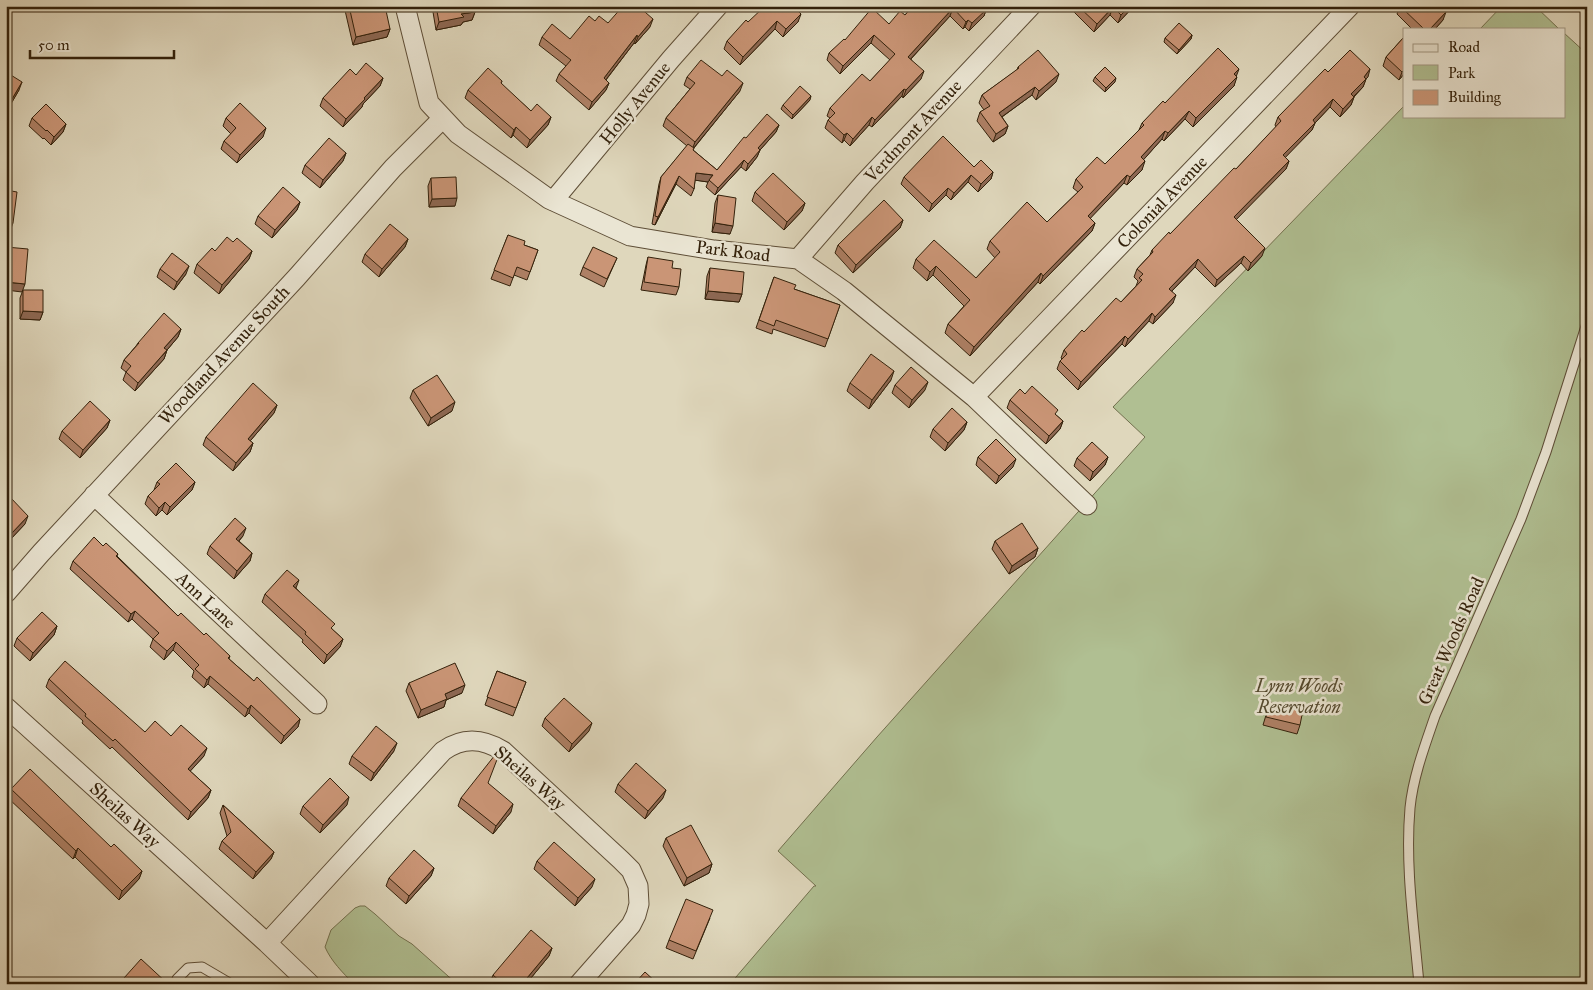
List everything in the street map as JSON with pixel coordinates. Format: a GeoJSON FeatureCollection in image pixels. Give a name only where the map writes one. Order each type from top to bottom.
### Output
{"type":"FeatureCollection","features":[{"type":"Feature","properties":{"kind":"street","name":"Park Road"},"geometry":{"type":"LineString","coordinates":[[405,6],[429,103],[458,134],[553,201],[630,236],[714,250],[798,259],[844,291],[974,397],[1088,505]]}},
{"type":"Feature","properties":{"kind":"street","name":"Holly Avenue"},"geometry":{"type":"LineString","coordinates":[[553,201],[670,59],[718,6]]}},
{"type":"Feature","properties":{"kind":"street","name":"Verdmont Avenue"},"geometry":{"type":"LineString","coordinates":[[798,259],[865,182],[1031,6]]}},
{"type":"Feature","properties":{"kind":"street","name":"Colonial Avenue"},"geometry":{"type":"LineString","coordinates":[[974,397],[1350,6]]}},
{"type":"Feature","properties":{"kind":"street","name":"Woodland Avenue South"},"geometry":{"type":"LineString","coordinates":[[6,593],[296,277],[393,168],[443,118]]}},
{"type":"Feature","properties":{"kind":"street","name":"Ann Lane"},"geometry":{"type":"LineString","coordinates":[[94,495],[317,704]]}},
{"type":"Feature","properties":{"kind":"street","name":"Sheilas Way"},"geometry":{"type":"LineString","coordinates":[[6,707],[310,984]]}},
{"type":"Feature","properties":{"kind":"street","name":"Sheilas Way"},"geometry":{"type":"LineString","coordinates":[[267,943],[443,751],[450,746],[464,741],[483,741],[493,744],[503,751],[621,860],[635,877],[640,894],[634,920],[579,984]]}},
{"type":"Feature","properties":{"kind":"lane","name":"Great Woods Road"},"geometry":{"type":"LineString","coordinates":[[1419,984],[1411,896],[1409,833],[1410,806],[1422,757],[1435,716],[1522,519],[1546,452],[1587,323]]}},
{"type":"Feature","properties":{"kind":"lane"},"geometry":{"type":"LineString","coordinates":[[176,984],[177,979],[188,968],[202,967],[231,984]]}},
{"type":"Feature","properties":{"kind":"green space"},"geometry":{"type":"Polygon","coordinates":[[[1502,6],[1535,6],[1558,28],[1481,28],[1502,6]]]}},
{"type":"Feature","properties":{"kind":"green space","name":"Lynn Woods Reservation"},"geometry":{"type":"Polygon","coordinates":[[[1566,35],[1587,54],[1587,984],[730,984],[814,886],[816,886],[778,851],[877,737],[1145,437],[1113,407],[1403,107],[1403,118],[1566,118],[1566,35]]]}},
{"type":"Feature","properties":{"kind":"green space"},"geometry":{"type":"Polygon","coordinates":[[[365,906],[375,914],[457,984],[354,984],[334,962],[325,947],[331,930],[355,908],[365,906]]]}},
{"type":"Feature","properties":{"kind":"building"},"geometry":{"type":"Polygon","coordinates":[[[349,6],[385,6],[390,29],[356,37],[349,6]]]}},
{"type":"Feature","properties":{"kind":"building"},"geometry":{"type":"Polygon","coordinates":[[[436,6],[474,6],[475,12],[461,14],[464,17],[439,22],[436,6]]]}},
{"type":"Feature","properties":{"kind":"building"},"geometry":{"type":"Polygon","coordinates":[[[623,6],[638,6],[653,19],[638,37],[637,35],[604,78],[609,83],[592,102],[559,74],[571,60],[542,37],[552,24],[570,39],[589,16],[595,21],[599,16],[608,23],[623,6]]]}},
{"type":"Feature","properties":{"kind":"building"},"geometry":{"type":"Polygon","coordinates":[[[765,6],[799,6],[796,9],[801,14],[786,29],[777,21],[743,57],[727,41],[746,20],[748,22],[765,6]]]}},
{"type":"Feature","properties":{"kind":"building"},"geometry":{"type":"Polygon","coordinates":[[[913,6],[985,6],[987,9],[972,23],[968,20],[966,22],[953,8],[908,57],[924,71],[875,120],[872,117],[853,139],[847,133],[844,135],[828,120],[835,113],[830,108],[862,74],[870,81],[895,54],[874,35],[843,66],[829,53],[845,40],[872,8],[889,24],[900,11],[905,15],[913,6]]]}},
{"type":"Feature","properties":{"kind":"building"},"geometry":{"type":"Polygon","coordinates":[[[1078,6],[1130,6],[1121,15],[1113,7],[1097,24],[1078,6]]]}},
{"type":"Feature","properties":{"kind":"building"},"geometry":{"type":"Polygon","coordinates":[[[1400,6],[1441,6],[1446,12],[1431,28],[1423,28],[1400,6]]]}},
{"type":"Feature","properties":{"kind":"building"},"geometry":{"type":"Polygon","coordinates":[[[1179,23],[1192,35],[1179,50],[1165,38],[1179,23]]]}},
{"type":"Feature","properties":{"kind":"building"},"geometry":{"type":"Polygon","coordinates":[[[1403,38],[1403,71],[1386,57],[1403,38]]]}},
{"type":"Feature","properties":{"kind":"building"},"geometry":{"type":"Polygon","coordinates":[[[1218,48],[1239,69],[1234,74],[1237,77],[1196,118],[1189,111],[1168,133],[1165,131],[1141,157],[1145,161],[1130,177],[1127,175],[1088,216],[1095,223],[1043,276],[1041,273],[974,347],[948,324],[970,300],[936,266],[930,272],[916,259],[934,240],[976,278],[1000,252],[990,241],[1027,202],[1047,222],[1083,187],[1076,179],[1097,157],[1105,164],[1144,125],[1142,123],[1163,101],[1165,103],[1218,48]]]}},
{"type":"Feature","properties":{"kind":"building"},"geometry":{"type":"Polygon","coordinates":[[[1038,50],[1059,74],[1039,91],[1035,87],[999,113],[1008,126],[996,134],[980,112],[990,106],[982,95],[1019,68],[1038,50]]]}},
{"type":"Feature","properties":{"kind":"building"},"geometry":{"type":"Polygon","coordinates":[[[1350,50],[1370,69],[1364,77],[1366,79],[1351,94],[1354,97],[1343,109],[1333,99],[1313,120],[1315,123],[1283,155],[1289,161],[1234,217],[1265,248],[1251,263],[1244,256],[1217,280],[1198,259],[1169,289],[1176,295],[1155,317],[1152,313],[1128,339],[1125,336],[1081,382],[1060,361],[1067,354],[1064,350],[1116,298],[1121,302],[1142,280],[1139,278],[1143,274],[1137,269],[1153,252],[1152,250],[1234,168],[1236,169],[1281,121],[1278,117],[1325,69],[1328,72],[1350,50]]]}},
{"type":"Feature","properties":{"kind":"building"},"geometry":{"type":"Polygon","coordinates":[[[701,60],[722,76],[727,70],[743,83],[695,142],[666,118],[695,83],[687,77],[701,60]]]}},
{"type":"Feature","properties":{"kind":"building"},"geometry":{"type":"Polygon","coordinates":[[[366,63],[383,78],[346,119],[323,98],[350,69],[356,75],[366,63]]]}},
{"type":"Feature","properties":{"kind":"building"},"geometry":{"type":"Polygon","coordinates":[[[1105,67],[1116,78],[1106,88],[1095,77],[1105,67]]]}},
{"type":"Feature","properties":{"kind":"building"},"geometry":{"type":"Polygon","coordinates":[[[488,68],[531,111],[537,104],[551,117],[530,140],[516,127],[514,130],[468,90],[488,68]]]}},
{"type":"Feature","properties":{"kind":"building"},"geometry":{"type":"Polygon","coordinates":[[[6,72],[22,82],[12,99],[6,96],[6,72]]]}},
{"type":"Feature","properties":{"kind":"building"},"geometry":{"type":"Polygon","coordinates":[[[800,86],[811,96],[793,115],[783,105],[800,86]]]}},
{"type":"Feature","properties":{"kind":"building"},"geometry":{"type":"Polygon","coordinates":[[[240,103],[266,128],[240,155],[224,141],[236,128],[226,118],[240,103]]]}},
{"type":"Feature","properties":{"kind":"building"},"geometry":{"type":"Polygon","coordinates":[[[46,104],[66,124],[54,137],[32,118],[46,104]]]}},
{"type":"Feature","properties":{"kind":"building"},"geometry":{"type":"Polygon","coordinates":[[[767,114],[779,125],[758,148],[760,150],[748,164],[744,160],[718,188],[709,180],[713,175],[696,173],[694,189],[679,176],[658,217],[655,216],[661,177],[688,144],[717,170],[744,137],[746,138],[767,114]]]}},
{"type":"Feature","properties":{"kind":"building"},"geometry":{"type":"Polygon","coordinates":[[[943,136],[974,167],[981,160],[993,172],[981,184],[971,175],[954,193],[948,188],[932,204],[904,177],[943,136]]]}},
{"type":"Feature","properties":{"kind":"building"},"geometry":{"type":"Polygon","coordinates":[[[329,138],[346,153],[323,180],[305,165],[329,138]]]}},
{"type":"Feature","properties":{"kind":"building"},"geometry":{"type":"Polygon","coordinates":[[[773,173],[805,203],[787,222],[755,192],[773,173]]]}},
{"type":"Feature","properties":{"kind":"building"},"geometry":{"type":"Polygon","coordinates":[[[456,177],[457,198],[432,199],[431,178],[456,177]]]}},
{"type":"Feature","properties":{"kind":"building"},"geometry":{"type":"Polygon","coordinates":[[[283,187],[300,202],[275,230],[258,216],[283,187]]]}},
{"type":"Feature","properties":{"kind":"building"},"geometry":{"type":"Polygon","coordinates":[[[6,190],[17,192],[13,223],[6,222],[6,190]]]}},
{"type":"Feature","properties":{"kind":"building"},"geometry":{"type":"Polygon","coordinates":[[[718,195],[736,198],[733,226],[715,223],[718,195]]]}},
{"type":"Feature","properties":{"kind":"building"},"geometry":{"type":"Polygon","coordinates":[[[884,200],[903,220],[856,265],[838,245],[884,200]]]}},
{"type":"Feature","properties":{"kind":"building"},"geometry":{"type":"Polygon","coordinates":[[[390,224],[408,239],[382,269],[365,254],[390,224]]]}},
{"type":"Feature","properties":{"kind":"building"},"geometry":{"type":"Polygon","coordinates":[[[508,235],[525,241],[524,245],[538,250],[530,272],[517,267],[513,278],[494,270],[508,235]]]}},
{"type":"Feature","properties":{"kind":"building"},"geometry":{"type":"Polygon","coordinates":[[[227,237],[233,242],[237,238],[252,251],[222,285],[197,264],[212,248],[215,251],[227,237]]]}},
{"type":"Feature","properties":{"kind":"building"},"geometry":{"type":"Polygon","coordinates":[[[6,247],[28,249],[25,284],[6,282],[6,247]]]}},
{"type":"Feature","properties":{"kind":"building"},"geometry":{"type":"Polygon","coordinates":[[[593,247],[617,258],[607,279],[583,267],[593,247]]]}},
{"type":"Feature","properties":{"kind":"building"},"geometry":{"type":"Polygon","coordinates":[[[172,253],[189,266],[177,282],[160,269],[172,253]]]}},
{"type":"Feature","properties":{"kind":"building"},"geometry":{"type":"Polygon","coordinates":[[[648,257],[673,261],[672,268],[681,269],[679,287],[644,282],[648,257]]]}},
{"type":"Feature","properties":{"kind":"building"},"geometry":{"type":"Polygon","coordinates":[[[710,268],[744,272],[742,294],[708,291],[710,268]]]}},
{"type":"Feature","properties":{"kind":"building"},"geometry":{"type":"Polygon","coordinates":[[[774,277],[796,285],[794,289],[840,305],[828,339],[776,320],[774,326],[759,320],[774,277]]]}},
{"type":"Feature","properties":{"kind":"building"},"geometry":{"type":"Polygon","coordinates":[[[23,290],[43,290],[43,312],[23,311],[23,290]]]}},
{"type":"Feature","properties":{"kind":"building"},"geometry":{"type":"Polygon","coordinates":[[[164,313],[181,329],[164,348],[167,350],[138,383],[126,372],[131,366],[124,360],[164,313]]]}},
{"type":"Feature","properties":{"kind":"building"},"geometry":{"type":"Polygon","coordinates":[[[871,354],[894,371],[872,400],[850,383],[871,354]]]}},
{"type":"Feature","properties":{"kind":"building"},"geometry":{"type":"Polygon","coordinates":[[[911,367],[928,382],[912,400],[895,385],[911,367]]]}},
{"type":"Feature","properties":{"kind":"building"},"geometry":{"type":"Polygon","coordinates":[[[437,375],[455,402],[431,418],[413,390],[437,375]]]}},
{"type":"Feature","properties":{"kind":"building"},"geometry":{"type":"Polygon","coordinates":[[[253,383],[277,405],[248,439],[253,443],[236,463],[206,437],[253,383]]]}},
{"type":"Feature","properties":{"kind":"building"},"geometry":{"type":"Polygon","coordinates":[[[1032,386],[1058,410],[1055,414],[1063,421],[1049,436],[1010,400],[1020,389],[1025,394],[1032,386]]]}},
{"type":"Feature","properties":{"kind":"building"},"geometry":{"type":"Polygon","coordinates":[[[90,401],[110,420],[83,450],[62,431],[90,401]]]}},
{"type":"Feature","properties":{"kind":"building"},"geometry":{"type":"Polygon","coordinates":[[[952,408],[967,422],[948,443],[933,429],[952,408]]]}},
{"type":"Feature","properties":{"kind":"building"},"geometry":{"type":"Polygon","coordinates":[[[996,439],[1016,459],[999,476],[978,457],[996,439]]]}},
{"type":"Feature","properties":{"kind":"building"},"geometry":{"type":"Polygon","coordinates":[[[1092,442],[1108,457],[1093,472],[1077,458],[1092,442]]]}},
{"type":"Feature","properties":{"kind":"building"},"geometry":{"type":"Polygon","coordinates":[[[176,463],[195,482],[170,507],[165,502],[159,508],[148,496],[160,484],[157,482],[176,463]]]}},
{"type":"Feature","properties":{"kind":"building"},"geometry":{"type":"Polygon","coordinates":[[[10,497],[28,516],[10,535],[6,531],[6,501],[10,497]]]}},
{"type":"Feature","properties":{"kind":"building"},"geometry":{"type":"Polygon","coordinates":[[[235,518],[246,528],[236,539],[252,553],[237,571],[210,546],[235,518]]]}},
{"type":"Feature","properties":{"kind":"building"},"geometry":{"type":"Polygon","coordinates":[[[1022,523],[1038,548],[1012,566],[995,541],[1022,523]]]}},
{"type":"Feature","properties":{"kind":"building"},"geometry":{"type":"Polygon","coordinates":[[[94,537],[103,546],[106,543],[118,554],[116,556],[178,616],[181,613],[204,635],[206,633],[230,656],[228,658],[254,681],[257,677],[300,719],[284,736],[251,705],[248,709],[210,676],[207,680],[195,669],[199,665],[176,642],[167,651],[153,639],[159,633],[135,611],[131,614],[73,561],[94,537]]]}},
{"type":"Feature","properties":{"kind":"building"},"geometry":{"type":"Polygon","coordinates":[[[287,570],[299,580],[293,586],[335,624],[331,628],[343,639],[327,655],[305,634],[306,632],[265,594],[287,570]]]}},
{"type":"Feature","properties":{"kind":"building"},"geometry":{"type":"Polygon","coordinates":[[[42,612],[57,626],[33,653],[17,638],[42,612]]]}},
{"type":"Feature","properties":{"kind":"building"},"geometry":{"type":"Polygon","coordinates":[[[65,661],[145,732],[155,721],[171,736],[181,725],[207,748],[188,769],[211,790],[191,812],[115,739],[113,741],[85,716],[86,714],[49,679],[65,661]]]}},
{"type":"Feature","properties":{"kind":"building"},"geometry":{"type":"Polygon","coordinates":[[[455,663],[465,685],[445,694],[447,699],[421,710],[409,683],[455,663]]]}},
{"type":"Feature","properties":{"kind":"building"},"geometry":{"type":"Polygon","coordinates":[[[497,671],[526,682],[516,708],[487,697],[497,671]]]}},
{"type":"Feature","properties":{"kind":"building"},"geometry":{"type":"Polygon","coordinates":[[[564,698],[592,723],[572,744],[545,718],[564,698]]]}},
{"type":"Feature","properties":{"kind":"building"},"geometry":{"type":"Polygon","coordinates":[[[1270,702],[1303,710],[1300,725],[1266,717],[1270,702]]]}},
{"type":"Feature","properties":{"kind":"building"},"geometry":{"type":"Polygon","coordinates":[[[376,726],[397,743],[374,773],[352,756],[376,726]]]}},
{"type":"Feature","properties":{"kind":"building"},"geometry":{"type":"Polygon","coordinates":[[[495,755],[498,757],[488,783],[513,804],[496,826],[461,798],[495,755]]]}},
{"type":"Feature","properties":{"kind":"building"},"geometry":{"type":"Polygon","coordinates":[[[636,763],[666,790],[648,811],[618,784],[636,763]]]}},
{"type":"Feature","properties":{"kind":"building"},"geometry":{"type":"Polygon","coordinates":[[[30,769],[111,847],[114,844],[142,871],[122,891],[78,848],[76,851],[11,789],[30,769]]]}},
{"type":"Feature","properties":{"kind":"building"},"geometry":{"type":"Polygon","coordinates":[[[330,778],[349,797],[323,825],[303,806],[330,778]]]}},
{"type":"Feature","properties":{"kind":"building"},"geometry":{"type":"Polygon","coordinates":[[[223,805],[274,852],[256,872],[222,841],[231,832],[223,805]]]}},
{"type":"Feature","properties":{"kind":"building"},"geometry":{"type":"Polygon","coordinates":[[[691,825],[712,864],[687,878],[666,838],[691,825]]]}},
{"type":"Feature","properties":{"kind":"building"},"geometry":{"type":"Polygon","coordinates":[[[554,842],[595,879],[578,898],[537,861],[554,842]]]}},
{"type":"Feature","properties":{"kind":"building"},"geometry":{"type":"Polygon","coordinates":[[[414,850],[434,868],[409,896],[389,878],[414,850]]]}},
{"type":"Feature","properties":{"kind":"building"},"geometry":{"type":"Polygon","coordinates":[[[686,899],[713,910],[696,951],[669,940],[686,899]]]}},
{"type":"Feature","properties":{"kind":"building"},"geometry":{"type":"Polygon","coordinates":[[[531,930],[552,948],[522,984],[503,984],[493,975],[531,930]]]}},
{"type":"Feature","properties":{"kind":"building"},"geometry":{"type":"Polygon","coordinates":[[[141,959],[168,984],[129,984],[124,978],[141,959]]]}},
{"type":"Feature","properties":{"kind":"building"},"geometry":{"type":"Polygon","coordinates":[[[645,972],[658,984],[634,984],[645,972]]]}}]}
